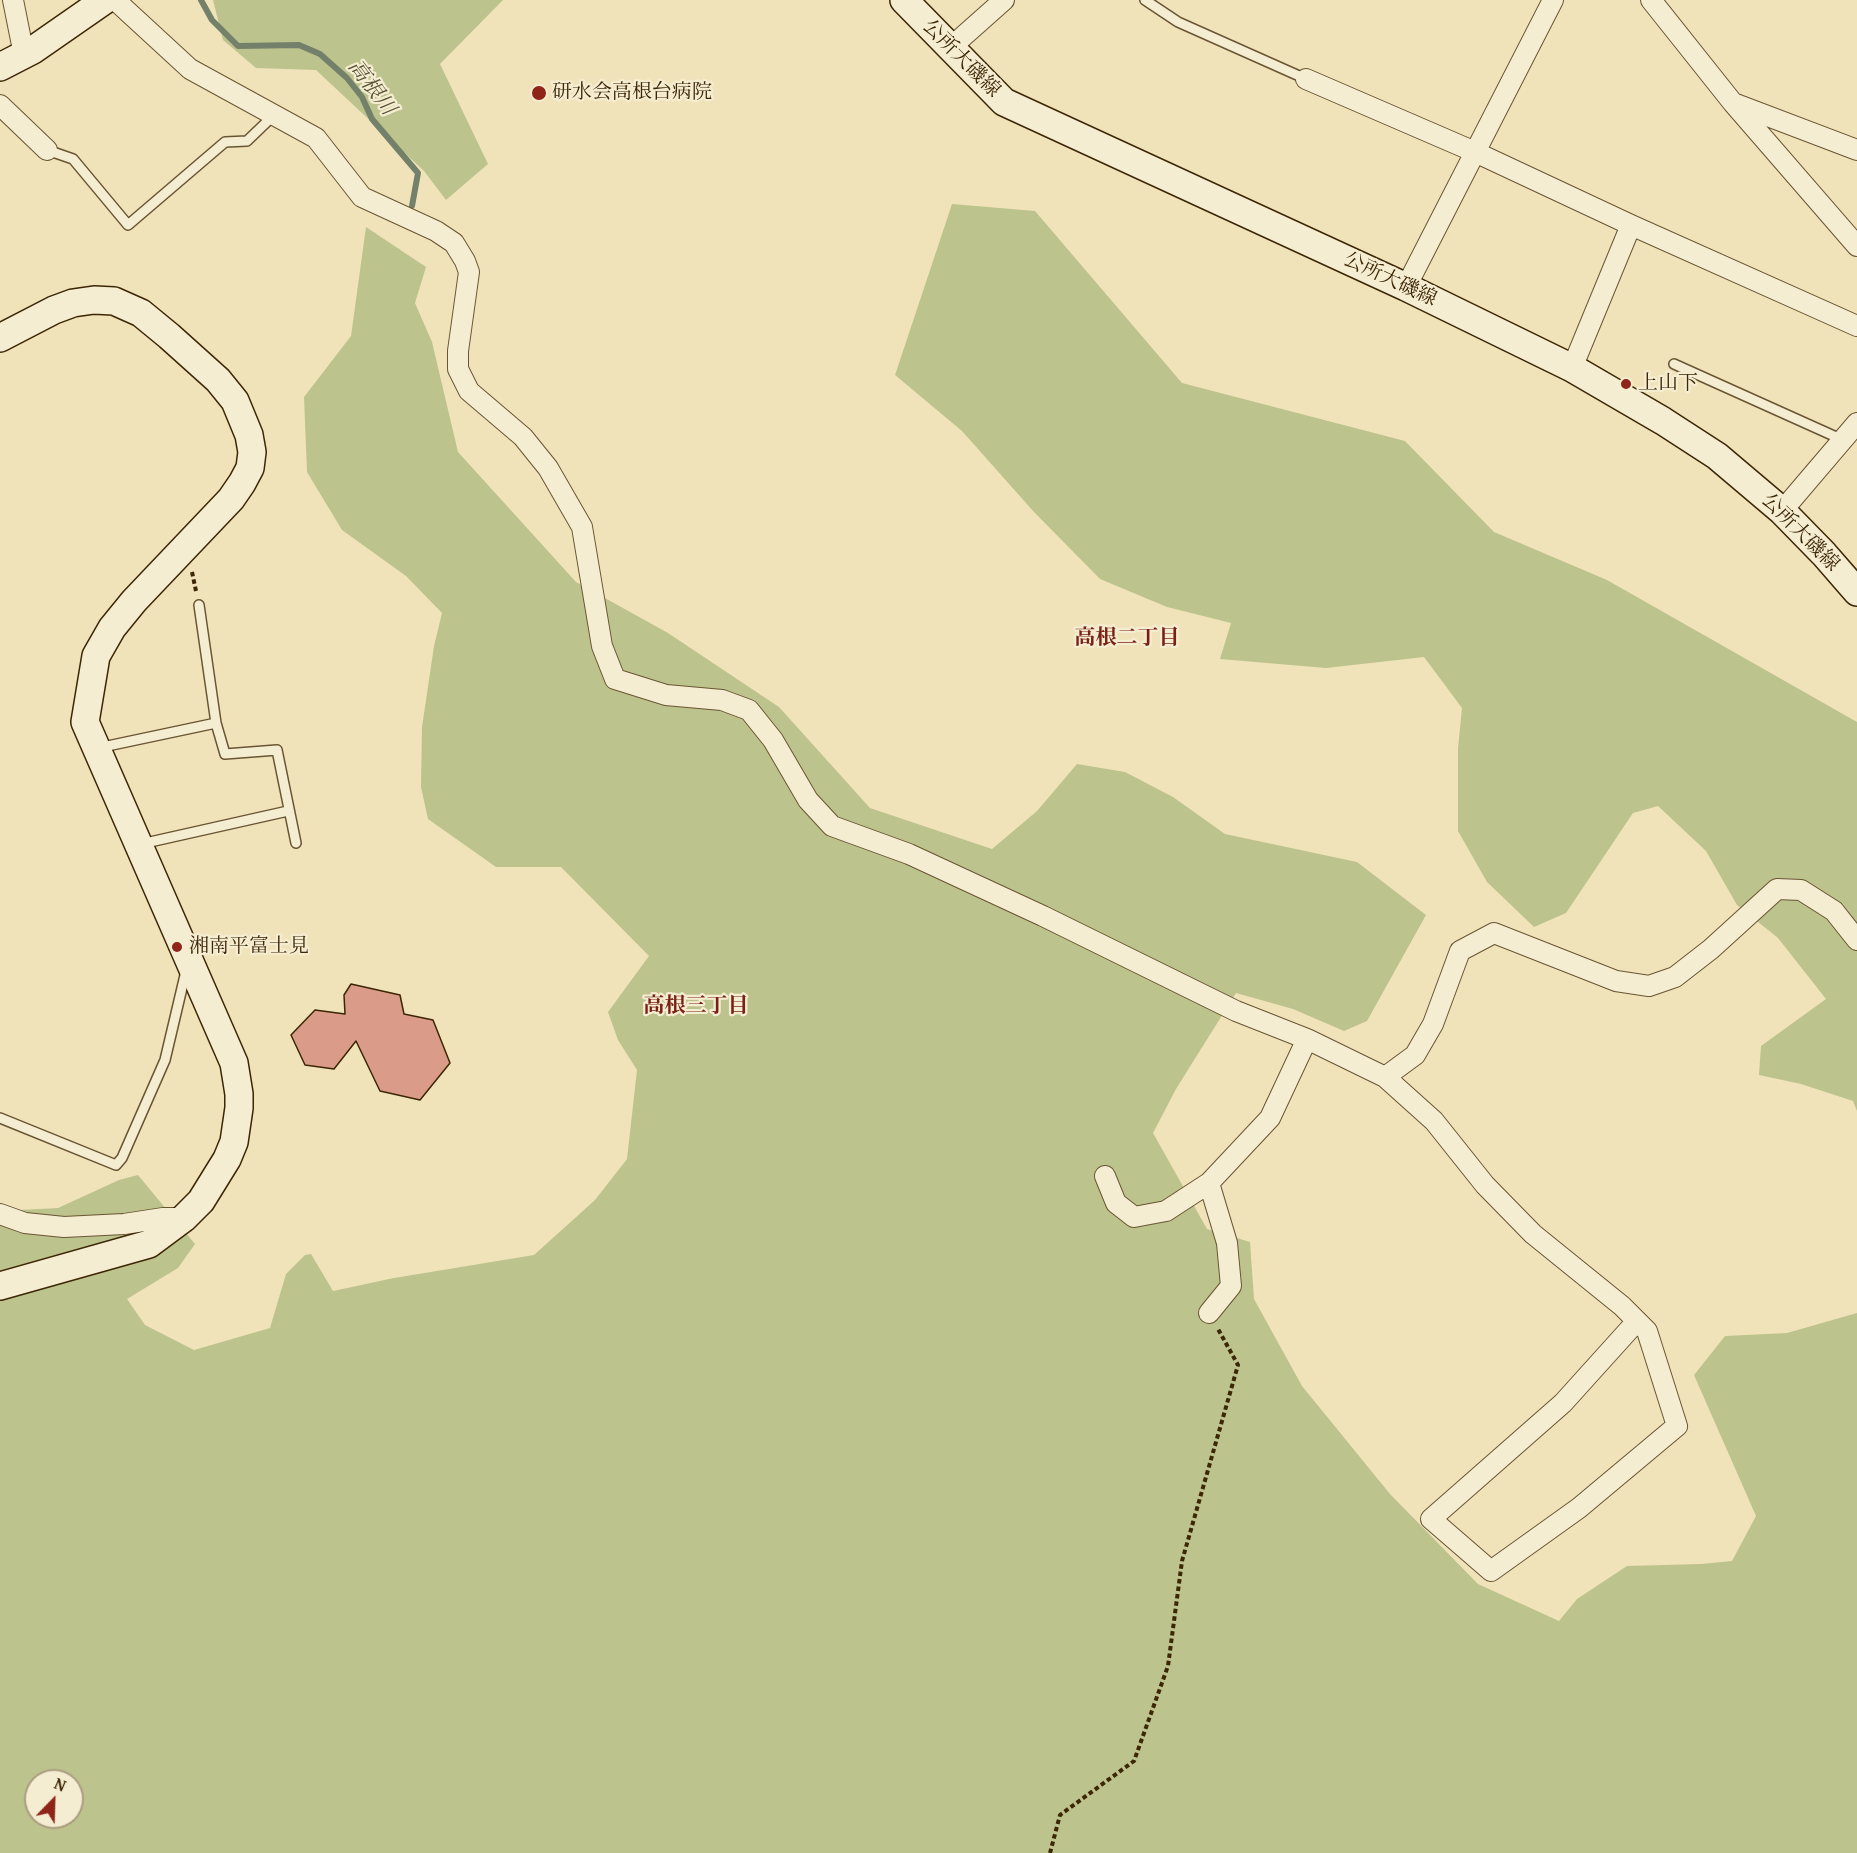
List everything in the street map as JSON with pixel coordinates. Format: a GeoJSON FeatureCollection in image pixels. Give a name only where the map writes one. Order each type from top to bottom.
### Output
{"type":"FeatureCollection","features":[{"type":"Feature","properties":{"kind":"street"},"geometry":{"type":"LineString","coordinates":[[13,0],[24,55]]}},
{"type":"Feature","properties":{"kind":"street"},"geometry":{"type":"LineString","coordinates":[[0,67],[24,55],[105,0]]}},
{"type":"Feature","properties":{"kind":"street"},"geometry":{"type":"LineString","coordinates":[[115,0],[190,69],[316,138],[362,197],[436,231],[454,243],[469,272],[458,351],[458,369],[469,391],[523,437],[548,468],[582,527],[602,646],[615,679],[666,695],[722,700],[749,710],[773,740],[808,800],[832,826],[909,854],[1043,916],[1236,1011],[1307,1039],[1385,1077],[1434,1121],[1485,1185],[1533,1234],[1636,1321],[1647,1331],[1677,1426],[1579,1508],[1491,1571],[1431,1519],[1563,1403],[1636,1321]]}},
{"type":"Feature","properties":{"kind":"street","name":"公所大磯線"},"geometry":{"type":"LineString","coordinates":[[904,0],[1004,102],[1406,287],[1572,368],[1663,421],[1717,456],[1782,511],[1857,592]]}},
{"type":"Feature","properties":{"kind":"street"},"geometry":{"type":"LineString","coordinates":[[950,48],[1004,0]]}},
{"type":"Feature","properties":{"kind":"street"},"geometry":{"type":"LineString","coordinates":[[1406,287],[1553,0]]}},
{"type":"Feature","properties":{"kind":"street"},"geometry":{"type":"LineString","coordinates":[[1651,0],[1733,103],[1857,246]]}},
{"type":"Feature","properties":{"kind":"street"},"geometry":{"type":"LineString","coordinates":[[1306,79],[1857,326]]}},
{"type":"Feature","properties":{"kind":"street"},"geometry":{"type":"LineString","coordinates":[[1733,103],[1857,150]]}},
{"type":"Feature","properties":{"kind":"street"},"geometry":{"type":"LineString","coordinates":[[0,105],[47,150]]}},
{"type":"Feature","properties":{"kind":"street"},"geometry":{"type":"LineString","coordinates":[[1572,368],[1631,225]]}},
{"type":"Feature","properties":{"kind":"street"},"geometry":{"type":"LineString","coordinates":[[0,338],[54,310],[73,303],[94,300],[114,301],[141,313],[218,380],[235,401],[249,435],[252,452],[250,468],[243,483],[231,499],[112,627],[96,656],[85,722],[234,1063],[239,1094],[238,1126],[227,1159],[201,1201],[184,1218],[149,1244],[0,1286]]}},
{"type":"Feature","properties":{"kind":"street"},"geometry":{"type":"LineString","coordinates":[[1782,511],[1857,423]]}},
{"type":"Feature","properties":{"kind":"street"},"geometry":{"type":"LineString","coordinates":[[1385,1077],[1415,1055],[1433,1024],[1460,951],[1494,933],[1616,981],[1649,986],[1675,977],[1711,949],[1777,889],[1801,890],[1834,911],[1857,940]]}},
{"type":"Feature","properties":{"kind":"street"},"geometry":{"type":"LineString","coordinates":[[1105,1176],[1116,1203],[1134,1217],[1166,1211],[1209,1183],[1270,1118],[1307,1039]]}},
{"type":"Feature","properties":{"kind":"street"},"geometry":{"type":"LineString","coordinates":[[1209,1183],[1227,1243],[1231,1286],[1209,1313]]}},
{"type":"Feature","properties":{"kind":"street"},"geometry":{"type":"LineString","coordinates":[[0,1214],[25,1222],[64,1227],[184,1218]]}},
{"type":"Feature","properties":{"kind":"lane"},"geometry":{"type":"LineString","coordinates":[[1145,0],[1178,22],[1306,79]]}},
{"type":"Feature","properties":{"kind":"lane"},"geometry":{"type":"LineString","coordinates":[[47,150],[73,159],[128,225],[225,142],[246,141],[274,115]]}},
{"type":"Feature","properties":{"kind":"lane"},"geometry":{"type":"LineString","coordinates":[[1674,364],[1843,440]]}},
{"type":"Feature","properties":{"kind":"lane"},"geometry":{"type":"LineString","coordinates":[[199,604],[216,723],[225,754],[277,750],[296,843]]}},
{"type":"Feature","properties":{"kind":"lane"},"geometry":{"type":"LineString","coordinates":[[95,749],[216,723]]}},
{"type":"Feature","properties":{"kind":"lane"},"geometry":{"type":"LineString","coordinates":[[137,845],[288,811]]}},
{"type":"Feature","properties":{"kind":"lane"},"geometry":{"type":"LineString","coordinates":[[0,1118],[116,1165],[122,1158],[165,1060],[189,959]]}},
{"type":"Feature","properties":{"kind":"path"},"geometry":{"type":"LineString","coordinates":[[1050,1853],[1059,1815],[1134,1761],[1168,1666],[1182,1561],[1238,1365],[1209,1313]]}},
{"type":"Feature","properties":{"kind":"green space"},"geometry":{"type":"Polygon","coordinates":[[[213,0],[503,0],[440,64],[488,164],[446,200],[424,171],[316,70],[256,68],[223,40],[213,0]]]}},
{"type":"Feature","properties":{"kind":"green space"},"geometry":{"type":"Polygon","coordinates":[[[952,204],[1035,211],[1182,383],[1405,441],[1494,532],[1607,580],[1857,722],[1857,1111],[1853,1101],[1801,1084],[1759,1075],[1761,1046],[1826,999],[1778,938],[1737,905],[1706,851],[1658,806],[1633,813],[1566,913],[1534,927],[1487,882],[1458,831],[1458,748],[1462,708],[1424,657],[1326,668],[1220,659],[1231,623],[1167,607],[1100,579],[1034,512],[962,431],[895,375],[952,204]]]}},
{"type":"Feature","properties":{"kind":"green space"},"geometry":{"type":"Polygon","coordinates":[[[366,227],[426,267],[415,303],[432,342],[458,452],[576,582],[668,633],[779,707],[870,808],[992,849],[1037,811],[1077,764],[1125,772],[1173,797],[1225,834],[1357,862],[1426,915],[1367,1021],[1344,1031],[1293,1009],[1236,993],[1176,1089],[1153,1133],[1207,1229],[1250,1242],[1254,1299],[1302,1386],[1390,1494],[1478,1584],[1559,1621],[1577,1599],[1627,1566],[1732,1561],[1756,1516],[1694,1375],[1725,1336],[1787,1333],[1857,1313],[1857,1853],[0,1853],[0,1211],[58,1208],[119,1180],[138,1175],[195,1244],[178,1268],[127,1299],[145,1325],[194,1350],[270,1328],[286,1274],[305,1255],[311,1254],[333,1291],[394,1278],[534,1255],[595,1200],[627,1159],[637,1070],[618,1040],[608,1012],[649,956],[561,867],[496,867],[428,819],[421,787],[422,727],[434,646],[442,613],[406,576],[342,530],[307,472],[304,397],[351,336],[366,227]]]}},
{"type":"Feature","properties":{"kind":"building"},"geometry":{"type":"Polygon","coordinates":[[[351,984],[400,995],[404,1014],[433,1020],[450,1063],[420,1100],[380,1091],[356,1041],[334,1069],[305,1065],[291,1035],[315,1010],[345,1014],[344,995],[351,984]]]}},
{"type":"Feature","properties":{"kind":"waterway","name":"高根川"},"geometry":{"type":"LineString","coordinates":[[201,0],[212,20],[238,46],[299,45],[320,54],[347,78],[362,97],[372,119],[418,173],[412,206]]}},
{"type":"Feature","properties":{"kind":"place","name":"研水会高根台病院"},"geometry":{"type":"Point","coordinates":[539,93]}},
{"type":"Feature","properties":{"kind":"place","name":"上山下"},"geometry":{"type":"Point","coordinates":[1626,384]}},
{"type":"Feature","properties":{"kind":"place","name":"湘南平富士見"},"geometry":{"type":"Point","coordinates":[177,947]}},
{"type":"Feature","properties":{"kind":"district","name":"高根二丁目"},"geometry":{"type":"Point","coordinates":[1127,639]}},
{"type":"Feature","properties":{"kind":"district","name":"高根三丁目"},"geometry":{"type":"Point","coordinates":[696,1007]}}]}
